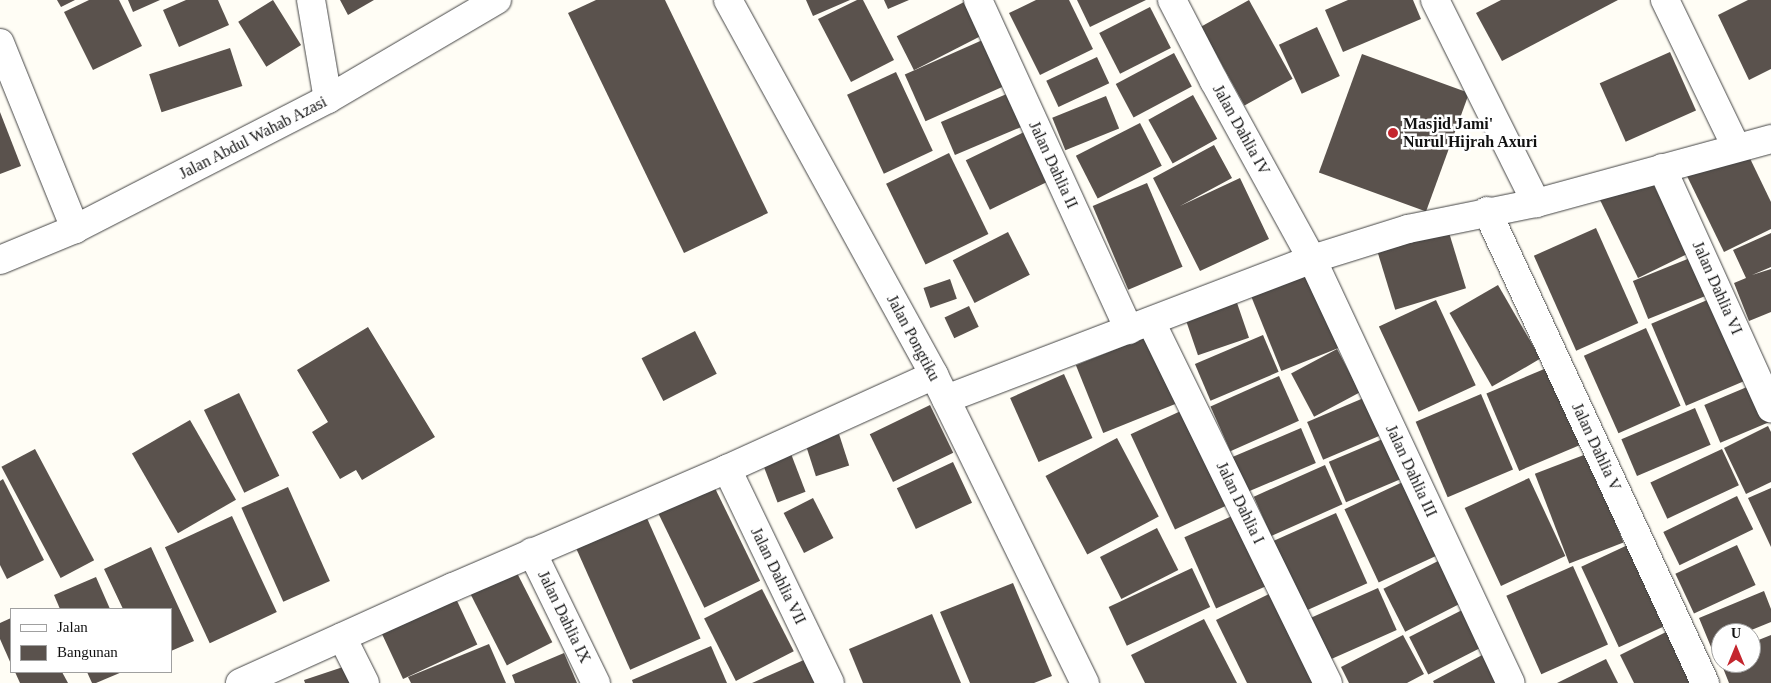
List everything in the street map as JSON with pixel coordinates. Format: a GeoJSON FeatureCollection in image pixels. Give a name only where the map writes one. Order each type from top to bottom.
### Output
{"type":"FeatureCollection","features":[{"type":"Feature","properties":{"kind":"street"},"geometry":{"type":"LineString","coordinates":[[311,0],[328,99]]}},
{"type":"Feature","properties":{"kind":"street","name":"Jalan Abdul Wahab Azasi"},"geometry":{"type":"LineString","coordinates":[[0,260],[75,229],[328,99],[497,0]]}},
{"type":"Feature","properties":{"kind":"street","name":"Jalan Pongtiku"},"geometry":{"type":"LineString","coordinates":[[728,0],[934,375],[1085,683]]}},
{"type":"Feature","properties":{"kind":"street","name":"Jalan Dahlia II"},"geometry":{"type":"LineString","coordinates":[[978,0],[1140,326]]}},
{"type":"Feature","properties":{"kind":"street","name":"Jalan Dahlia IV"},"geometry":{"type":"LineString","coordinates":[[1172,0],[1214,81],[1312,259]]}},
{"type":"Feature","properties":{"kind":"street"},"geometry":{"type":"LineString","coordinates":[[1435,0],[1536,203]]}},
{"type":"Feature","properties":{"kind":"street"},"geometry":{"type":"LineString","coordinates":[[1665,0],[1736,147]]}},
{"type":"Feature","properties":{"kind":"street"},"geometry":{"type":"LineString","coordinates":[[0,44],[75,229]]}},
{"type":"Feature","properties":{"kind":"street"},"geometry":{"type":"LineString","coordinates":[[946,399],[1312,259],[1408,229],[1487,211],[1536,203],[1771,139]]}},
{"type":"Feature","properties":{"kind":"street","name":"Jalan Dahlia VI"},"geometry":{"type":"LineString","coordinates":[[1662,168],[1771,408]]}},
{"type":"Feature","properties":{"kind":"street","name":"Jalan Dahlia V"},"geometry":{"type":"LineString","coordinates":[[1487,211],[1705,683]]}},
{"type":"Feature","properties":{"kind":"street","name":"Jalan Dahlia III"},"geometry":{"type":"LineString","coordinates":[[1312,259],[1511,683]]}},
{"type":"Feature","properties":{"kind":"street","name":"Jalan Dahlia I"},"geometry":{"type":"LineString","coordinates":[[1140,326],[1328,683]]}},
{"type":"Feature","properties":{"kind":"street"},"geometry":{"type":"LineString","coordinates":[[240,683],[532,552],[726,469],[934,375]]}},
{"type":"Feature","properties":{"kind":"street","name":"Jalan Dahlia VII"},"geometry":{"type":"LineString","coordinates":[[726,469],[830,683]]}},
{"type":"Feature","properties":{"kind":"street","name":"Jalan Dahlia IX"},"geometry":{"type":"LineString","coordinates":[[532,552],[596,683]]}},
{"type":"Feature","properties":{"kind":"street"},"geometry":{"type":"LineString","coordinates":[[342,637],[365,683]]}},
{"type":"Feature","properties":{"kind":"building"},"geometry":{"type":"Polygon","coordinates":[[[57,0],[75,0],[61,7],[57,0]]]}},
{"type":"Feature","properties":{"kind":"building"},"geometry":{"type":"Polygon","coordinates":[[[89,0],[119,0],[142,46],[93,70],[64,12],[89,0]]]}},
{"type":"Feature","properties":{"kind":"building"},"geometry":{"type":"Polygon","coordinates":[[[128,0],[160,0],[133,12],[128,0]]]}},
{"type":"Feature","properties":{"kind":"building"},"geometry":{"type":"Polygon","coordinates":[[[186,0],[218,0],[229,25],[179,47],[163,10],[186,0]]]}},
{"type":"Feature","properties":{"kind":"building"},"geometry":{"type":"Polygon","coordinates":[[[273,0],[301,45],[266,67],[238,22],[273,0]]]}},
{"type":"Feature","properties":{"kind":"building"},"geometry":{"type":"Polygon","coordinates":[[[340,0],[374,0],[348,15],[340,0]]]}},
{"type":"Feature","properties":{"kind":"building"},"geometry":{"type":"Polygon","coordinates":[[[596,0],[665,0],[768,213],[684,253],[568,13],[596,0]]]}},
{"type":"Feature","properties":{"kind":"building"},"geometry":{"type":"Polygon","coordinates":[[[806,0],[850,0],[813,16],[806,0]]]}},
{"type":"Feature","properties":{"kind":"building"},"geometry":{"type":"Polygon","coordinates":[[[857,0],[863,0],[894,60],[851,82],[818,19],[857,0]]]}},
{"type":"Feature","properties":{"kind":"building"},"geometry":{"type":"Polygon","coordinates":[[[884,0],[909,0],[888,9],[884,0]]]}},
{"type":"Feature","properties":{"kind":"building"},"geometry":{"type":"Polygon","coordinates":[[[968,0],[985,34],[914,70],[897,36],[968,0]]]}},
{"type":"Feature","properties":{"kind":"building"},"geometry":{"type":"Polygon","coordinates":[[[1036,0],[1069,0],[1093,49],[1040,75],[1009,13],[1036,0]]]}},
{"type":"Feature","properties":{"kind":"building"},"geometry":{"type":"Polygon","coordinates":[[[1077,0],[1146,0],[1090,27],[1077,0]]]}},
{"type":"Feature","properties":{"kind":"building"},"geometry":{"type":"Polygon","coordinates":[[[1249,0],[1293,79],[1245,105],[1201,27],[1249,0]]]}},
{"type":"Feature","properties":{"kind":"building"},"geometry":{"type":"Polygon","coordinates":[[[1348,0],[1413,0],[1421,19],[1343,52],[1325,10],[1348,0]]]}},
{"type":"Feature","properties":{"kind":"building"},"geometry":{"type":"Polygon","coordinates":[[[1501,0],[1618,0],[1502,61],[1476,13],[1501,0]]]}},
{"type":"Feature","properties":{"kind":"building"},"geometry":{"type":"Polygon","coordinates":[[[1748,0],[1771,0],[1771,69],[1749,80],[1718,15],[1748,0]]]}},
{"type":"Feature","properties":{"kind":"building"},"geometry":{"type":"Polygon","coordinates":[[[1150,7],[1171,48],[1120,74],[1099,33],[1150,7]]]}},
{"type":"Feature","properties":{"kind":"building"},"geometry":{"type":"Polygon","coordinates":[[[1317,27],[1340,76],[1302,94],[1279,45],[1317,27]]]}},
{"type":"Feature","properties":{"kind":"building"},"geometry":{"type":"Polygon","coordinates":[[[987,38],[1008,85],[926,121],[905,75],[987,38]]]}},
{"type":"Feature","properties":{"kind":"building"},"geometry":{"type":"Polygon","coordinates":[[[230,48],[242,86],[162,112],[149,74],[230,48]]]}},
{"type":"Feature","properties":{"kind":"building"},"geometry":{"type":"Polygon","coordinates":[[[1670,52],[1696,110],[1626,142],[1600,83],[1670,52]]]}},
{"type":"Feature","properties":{"kind":"building"},"geometry":{"type":"Polygon","coordinates":[[[1174,53],[1192,87],[1134,118],[1116,84],[1174,53]]]}},
{"type":"Feature","properties":{"kind":"building","name":"Masjid Jami' Nurul Hijrah Axuri"},"geometry":{"type":"Polygon","coordinates":[[[1362,54],[1469,93],[1426,211],[1319,172],[1362,54]]]}},
{"type":"Feature","properties":{"kind":"building"},"geometry":{"type":"Polygon","coordinates":[[[1097,57],[1109,83],[1059,107],[1046,81],[1097,57]]]}},
{"type":"Feature","properties":{"kind":"building"},"geometry":{"type":"Polygon","coordinates":[[[896,72],[933,151],[884,174],[847,95],[896,72]]]}},
{"type":"Feature","properties":{"kind":"building"},"geometry":{"type":"Polygon","coordinates":[[[1009,93],[1023,126],[955,155],[941,122],[1009,93]]]}},
{"type":"Feature","properties":{"kind":"building"},"geometry":{"type":"Polygon","coordinates":[[[1193,95],[1217,139],[1173,163],[1148,120],[1193,95]]]}},
{"type":"Feature","properties":{"kind":"building"},"geometry":{"type":"Polygon","coordinates":[[[1106,96],[1119,128],[1065,150],[1052,118],[1106,96]]]}},
{"type":"Feature","properties":{"kind":"building"},"geometry":{"type":"Polygon","coordinates":[[[0,112],[21,166],[0,174],[0,112]]]}},
{"type":"Feature","properties":{"kind":"building"},"geometry":{"type":"Polygon","coordinates":[[[1140,123],[1162,166],[1098,198],[1076,156],[1140,123]]]}},
{"type":"Feature","properties":{"kind":"building"},"geometry":{"type":"Polygon","coordinates":[[[1026,131],[1050,180],[990,210],[966,160],[1026,131]]]}},
{"type":"Feature","properties":{"kind":"building"},"geometry":{"type":"Polygon","coordinates":[[[1214,145],[1232,178],[1180,206],[1240,178],[1269,239],[1200,271],[1153,178],[1214,145]]]}},
{"type":"Feature","properties":{"kind":"building"},"geometry":{"type":"Polygon","coordinates":[[[1744,146],[1771,202],[1771,229],[1724,252],[1686,174],[1744,146]]]}},
{"type":"Feature","properties":{"kind":"building"},"geometry":{"type":"Polygon","coordinates":[[[949,153],[988,234],[926,265],[886,184],[949,153]]]}},
{"type":"Feature","properties":{"kind":"building"},"geometry":{"type":"Polygon","coordinates":[[[1648,173],[1687,254],[1638,278],[1599,197],[1648,173]]]}},
{"type":"Feature","properties":{"kind":"building"},"geometry":{"type":"Polygon","coordinates":[[[1147,183],[1183,267],[1128,290],[1093,206],[1147,183]]]}},
{"type":"Feature","properties":{"kind":"building"},"geometry":{"type":"Polygon","coordinates":[[[1447,226],[1466,288],[1395,310],[1376,248],[1447,226]]]}},
{"type":"Feature","properties":{"kind":"building"},"geometry":{"type":"Polygon","coordinates":[[[1596,228],[1638,323],[1576,351],[1534,256],[1596,228]]]}},
{"type":"Feature","properties":{"kind":"building"},"geometry":{"type":"Polygon","coordinates":[[[1008,232],[1030,275],[975,303],[953,260],[1008,232]]]}},
{"type":"Feature","properties":{"kind":"building"},"geometry":{"type":"Polygon","coordinates":[[[1771,233],[1771,267],[1752,275],[1771,269],[1771,312],[1749,321],[1734,283],[1746,278],[1733,250],[1771,233]]]}},
{"type":"Feature","properties":{"kind":"building"},"geometry":{"type":"Polygon","coordinates":[[[1695,256],[1710,294],[1648,319],[1633,281],[1695,256]]]}},
{"type":"Feature","properties":{"kind":"building"},"geometry":{"type":"Polygon","coordinates":[[[1306,264],[1340,347],[1281,371],[1248,288],[1306,264]]]}},
{"type":"Feature","properties":{"kind":"building"},"geometry":{"type":"Polygon","coordinates":[[[950,279],[957,299],[930,308],[924,288],[950,279]]]}},
{"type":"Feature","properties":{"kind":"building"},"geometry":{"type":"Polygon","coordinates":[[[1498,285],[1540,359],[1492,387],[1450,313],[1498,285]]]}},
{"type":"Feature","properties":{"kind":"building"},"geometry":{"type":"Polygon","coordinates":[[[1235,297],[1249,338],[1198,355],[1184,315],[1235,297]]]}},
{"type":"Feature","properties":{"kind":"building"},"geometry":{"type":"Polygon","coordinates":[[[1712,298],[1747,380],[1686,406],[1651,324],[1712,298]]]}},
{"type":"Feature","properties":{"kind":"building"},"geometry":{"type":"Polygon","coordinates":[[[1436,300],[1476,385],[1419,412],[1379,327],[1436,300]]]}},
{"type":"Feature","properties":{"kind":"building"},"geometry":{"type":"Polygon","coordinates":[[[969,306],[979,327],[954,338],[945,317],[969,306]]]}},
{"type":"Feature","properties":{"kind":"building"},"geometry":{"type":"Polygon","coordinates":[[[368,327],[435,437],[362,480],[356,470],[340,479],[312,432],[328,422],[297,370],[368,327]]]}},
{"type":"Feature","properties":{"kind":"building"},"geometry":{"type":"Polygon","coordinates":[[[1646,328],[1681,406],[1618,433],[1584,356],[1646,328]]]}},
{"type":"Feature","properties":{"kind":"building"},"geometry":{"type":"Polygon","coordinates":[[[695,331],[717,374],[663,401],[642,358],[695,331]]]}},
{"type":"Feature","properties":{"kind":"building"},"geometry":{"type":"Polygon","coordinates":[[[1151,335],[1178,403],[1103,433],[1076,365],[1151,335]]]}},
{"type":"Feature","properties":{"kind":"building"},"geometry":{"type":"Polygon","coordinates":[[[1263,335],[1279,372],[1211,401],[1195,364],[1263,335]]]}},
{"type":"Feature","properties":{"kind":"building"},"geometry":{"type":"Polygon","coordinates":[[[1337,349],[1360,392],[1314,417],[1291,373],[1337,349]]]}},
{"type":"Feature","properties":{"kind":"building"},"geometry":{"type":"Polygon","coordinates":[[[1549,367],[1582,444],[1519,471],[1486,394],[1549,367]]]}},
{"type":"Feature","properties":{"kind":"building"},"geometry":{"type":"Polygon","coordinates":[[[1064,374],[1092,438],[1039,462],[1010,398],[1064,374]]]}},
{"type":"Feature","properties":{"kind":"building"},"geometry":{"type":"Polygon","coordinates":[[[1279,376],[1299,421],[1230,451],[1210,407],[1279,376]]]}},
{"type":"Feature","properties":{"kind":"building"},"geometry":{"type":"Polygon","coordinates":[[[1754,384],[1770,422],[1720,443],[1704,405],[1754,384]]]}},
{"type":"Feature","properties":{"kind":"building"},"geometry":{"type":"Polygon","coordinates":[[[239,393],[279,476],[244,493],[204,410],[239,393]]]}},
{"type":"Feature","properties":{"kind":"building"},"geometry":{"type":"Polygon","coordinates":[[[1481,394],[1513,469],[1448,497],[1416,422],[1481,394]]]}},
{"type":"Feature","properties":{"kind":"building"},"geometry":{"type":"Polygon","coordinates":[[[1366,397],[1382,435],[1323,460],[1307,422],[1366,397]]]}},
{"type":"Feature","properties":{"kind":"building"},"geometry":{"type":"Polygon","coordinates":[[[930,405],[953,453],[893,482],[870,434],[930,405]]]}},
{"type":"Feature","properties":{"kind":"building"},"geometry":{"type":"Polygon","coordinates":[[[1695,408],[1711,445],[1637,476],[1621,439],[1695,408]]]}},
{"type":"Feature","properties":{"kind":"building"},"geometry":{"type":"Polygon","coordinates":[[[1185,409],[1229,504],[1175,530],[1131,434],[1185,409]]]}},
{"type":"Feature","properties":{"kind":"building"},"geometry":{"type":"Polygon","coordinates":[[[190,420],[236,500],[178,533],[132,454],[190,420]]]}},
{"type":"Feature","properties":{"kind":"building"},"geometry":{"type":"Polygon","coordinates":[[[1768,426],[1771,432],[1771,482],[1746,494],[1724,448],[1768,426]]]}},
{"type":"Feature","properties":{"kind":"building"},"geometry":{"type":"Polygon","coordinates":[[[1301,428],[1316,463],[1243,494],[1228,459],[1301,428]]]}},
{"type":"Feature","properties":{"kind":"building"},"geometry":{"type":"Polygon","coordinates":[[[839,434],[849,465],[816,476],[806,445],[839,434]]]}},
{"type":"Feature","properties":{"kind":"building"},"geometry":{"type":"Polygon","coordinates":[[[1117,438],[1159,517],[1087,555],[1045,476],[1117,438]]]}},
{"type":"Feature","properties":{"kind":"building"},"geometry":{"type":"Polygon","coordinates":[[[1385,438],[1402,479],[1346,502],[1329,462],[1385,438]]]}},
{"type":"Feature","properties":{"kind":"building"},"geometry":{"type":"Polygon","coordinates":[[[788,446],[806,492],[778,502],[760,457],[788,446]]]}},
{"type":"Feature","properties":{"kind":"building"},"geometry":{"type":"Polygon","coordinates":[[[35,449],[94,560],[61,578],[1,467],[35,449]]]}},
{"type":"Feature","properties":{"kind":"building"},"geometry":{"type":"Polygon","coordinates":[[[1722,449],[1739,485],[1667,519],[1650,482],[1722,449]]]}},
{"type":"Feature","properties":{"kind":"building"},"geometry":{"type":"Polygon","coordinates":[[[1589,453],[1623,543],[1569,563],[1535,474],[1589,453]]]}},
{"type":"Feature","properties":{"kind":"building"},"geometry":{"type":"Polygon","coordinates":[[[953,462],[972,503],[916,529],[897,488],[953,462]]]}},
{"type":"Feature","properties":{"kind":"building"},"geometry":{"type":"Polygon","coordinates":[[[1325,465],[1342,504],[1271,536],[1254,497],[1325,465]]]}},
{"type":"Feature","properties":{"kind":"building"},"geometry":{"type":"Polygon","coordinates":[[[1529,478],[1565,556],[1501,586],[1465,508],[1529,478]]]}},
{"type":"Feature","properties":{"kind":"building"},"geometry":{"type":"Polygon","coordinates":[[[3,479],[44,560],[7,579],[0,565],[0,481],[3,479]]]}},
{"type":"Feature","properties":{"kind":"building"},"geometry":{"type":"Polygon","coordinates":[[[711,480],[760,581],[704,608],[655,507],[711,480]]]}},
{"type":"Feature","properties":{"kind":"building"},"geometry":{"type":"Polygon","coordinates":[[[1407,480],[1441,553],[1379,583],[1344,509],[1407,480]]]}},
{"type":"Feature","properties":{"kind":"building"},"geometry":{"type":"Polygon","coordinates":[[[288,487],[330,581],[283,602],[241,508],[288,487]]]}},
{"type":"Feature","properties":{"kind":"building"},"geometry":{"type":"Polygon","coordinates":[[[1771,488],[1771,547],[1748,498],[1771,488]]]}},
{"type":"Feature","properties":{"kind":"building"},"geometry":{"type":"Polygon","coordinates":[[[1737,496],[1753,529],[1680,565],[1663,532],[1737,496]]]}},
{"type":"Feature","properties":{"kind":"building"},"geometry":{"type":"Polygon","coordinates":[[[813,498],[833,538],[804,553],[784,513],[813,498]]]}},
{"type":"Feature","properties":{"kind":"building"},"geometry":{"type":"Polygon","coordinates":[[[642,507],[701,639],[630,670],[572,538],[642,507]]]}},
{"type":"Feature","properties":{"kind":"building"},"geometry":{"type":"Polygon","coordinates":[[[1241,512],[1273,583],[1216,608],[1184,537],[1241,512]]]}},
{"type":"Feature","properties":{"kind":"building"},"geometry":{"type":"Polygon","coordinates":[[[1336,513],[1367,583],[1300,613],[1268,543],[1336,513]]]}},
{"type":"Feature","properties":{"kind":"building"},"geometry":{"type":"Polygon","coordinates":[[[232,516],[277,612],[210,643],[165,547],[232,516]]]}},
{"type":"Feature","properties":{"kind":"building"},"geometry":{"type":"Polygon","coordinates":[[[1157,528],[1178,570],[1121,599],[1100,557],[1157,528]]]}},
{"type":"Feature","properties":{"kind":"building"},"geometry":{"type":"Polygon","coordinates":[[[1632,543],[1670,624],[1619,647],[1581,567],[1632,543]]]}},
{"type":"Feature","properties":{"kind":"building"},"geometry":{"type":"Polygon","coordinates":[[[1737,545],[1756,585],[1694,614],[1675,574],[1737,545]]]}},
{"type":"Feature","properties":{"kind":"building"},"geometry":{"type":"Polygon","coordinates":[[[151,547],[194,641],[172,651],[172,608],[123,608],[104,569],[151,547]]]}},
{"type":"Feature","properties":{"kind":"building"},"geometry":{"type":"Polygon","coordinates":[[[1444,558],[1466,601],[1405,632],[1383,589],[1444,558]]]}},
{"type":"Feature","properties":{"kind":"building"},"geometry":{"type":"Polygon","coordinates":[[[1573,566],[1608,645],[1541,674],[1506,596],[1573,566]]]}},
{"type":"Feature","properties":{"kind":"building"},"geometry":{"type":"Polygon","coordinates":[[[1192,568],[1210,607],[1127,646],[1109,607],[1192,568]]]}},
{"type":"Feature","properties":{"kind":"building"},"geometry":{"type":"Polygon","coordinates":[[[516,571],[552,642],[507,665],[471,594],[516,571]]]}},
{"type":"Feature","properties":{"kind":"building"},"geometry":{"type":"Polygon","coordinates":[[[96,577],[110,608],[60,608],[54,595],[96,577]]]}},
{"type":"Feature","properties":{"kind":"building"},"geometry":{"type":"Polygon","coordinates":[[[1013,583],[1052,676],[1034,683],[970,683],[940,612],[1013,583]]]}},
{"type":"Feature","properties":{"kind":"building"},"geometry":{"type":"Polygon","coordinates":[[[1378,588],[1397,630],[1329,660],[1310,618],[1378,588]]]}},
{"type":"Feature","properties":{"kind":"building"},"geometry":{"type":"Polygon","coordinates":[[[762,589],[794,651],[736,681],[704,619],[762,589]]]}},
{"type":"Feature","properties":{"kind":"building"},"geometry":{"type":"Polygon","coordinates":[[[452,590],[477,644],[403,679],[378,625],[452,590]]]}},
{"type":"Feature","properties":{"kind":"building"},"geometry":{"type":"Polygon","coordinates":[[[1275,591],[1321,683],[1247,683],[1216,620],[1275,591]]]}},
{"type":"Feature","properties":{"kind":"building"},"geometry":{"type":"Polygon","coordinates":[[[1764,591],[1771,609],[1771,622],[1761,626],[1761,623],[1711,623],[1711,647],[1699,618],[1764,591]]]}},
{"type":"Feature","properties":{"kind":"building"},"geometry":{"type":"Polygon","coordinates":[[[1468,607],[1487,644],[1428,674],[1409,637],[1468,607]]]}},
{"type":"Feature","properties":{"kind":"building"},"geometry":{"type":"Polygon","coordinates":[[[932,614],[961,683],[863,683],[849,649],[932,614]]]}},
{"type":"Feature","properties":{"kind":"building"},"geometry":{"type":"Polygon","coordinates":[[[10,618],[10,662],[0,639],[0,623],[10,618]]]}},
{"type":"Feature","properties":{"kind":"building"},"geometry":{"type":"Polygon","coordinates":[[[1204,619],[1237,683],[1145,683],[1131,655],[1204,619]]]}},
{"type":"Feature","properties":{"kind":"building"},"geometry":{"type":"Polygon","coordinates":[[[1670,630],[1696,683],[1634,683],[1620,655],[1670,630]]]}},
{"type":"Feature","properties":{"kind":"building"},"geometry":{"type":"Polygon","coordinates":[[[1403,635],[1424,674],[1407,683],[1349,683],[1341,667],[1403,635]]]}},
{"type":"Feature","properties":{"kind":"building"},"geometry":{"type":"Polygon","coordinates":[[[1771,635],[1771,683],[1729,683],[1725,673],[1761,673],[1761,639],[1771,635]]]}},
{"type":"Feature","properties":{"kind":"building"},"geometry":{"type":"Polygon","coordinates":[[[489,644],[506,683],[411,683],[408,677],[489,644]]]}},
{"type":"Feature","properties":{"kind":"building"},"geometry":{"type":"Polygon","coordinates":[[[711,646],[727,683],[633,683],[632,680],[711,646]]]}},
{"type":"Feature","properties":{"kind":"building"},"geometry":{"type":"Polygon","coordinates":[[[564,653],[577,683],[515,683],[512,675],[564,653]]]}},
{"type":"Feature","properties":{"kind":"building"},"geometry":{"type":"Polygon","coordinates":[[[1486,653],[1502,683],[1434,683],[1433,681],[1486,653]]]}},
{"type":"Feature","properties":{"kind":"building"},"geometry":{"type":"Polygon","coordinates":[[[806,659],[817,683],[752,683],[806,659]]]}},
{"type":"Feature","properties":{"kind":"building"},"geometry":{"type":"Polygon","coordinates":[[[1606,659],[1618,683],[1557,683],[1606,659]]]}},
{"type":"Feature","properties":{"kind":"building"},"geometry":{"type":"Polygon","coordinates":[[[352,664],[358,683],[305,683],[304,680],[352,664]]]}},
{"type":"Feature","properties":{"kind":"building"},"geometry":{"type":"Polygon","coordinates":[[[15,673],[63,673],[68,683],[20,683],[15,673]]]}},
{"type":"Feature","properties":{"kind":"building"},"geometry":{"type":"Polygon","coordinates":[[[87,673],[120,673],[96,683],[92,683],[87,673]]]}},
{"type":"Feature","properties":{"kind":"place","name":"Masjid Jami' Nurul Hijrah Axuri"},"geometry":{"type":"Point","coordinates":[1393,133]}}]}
